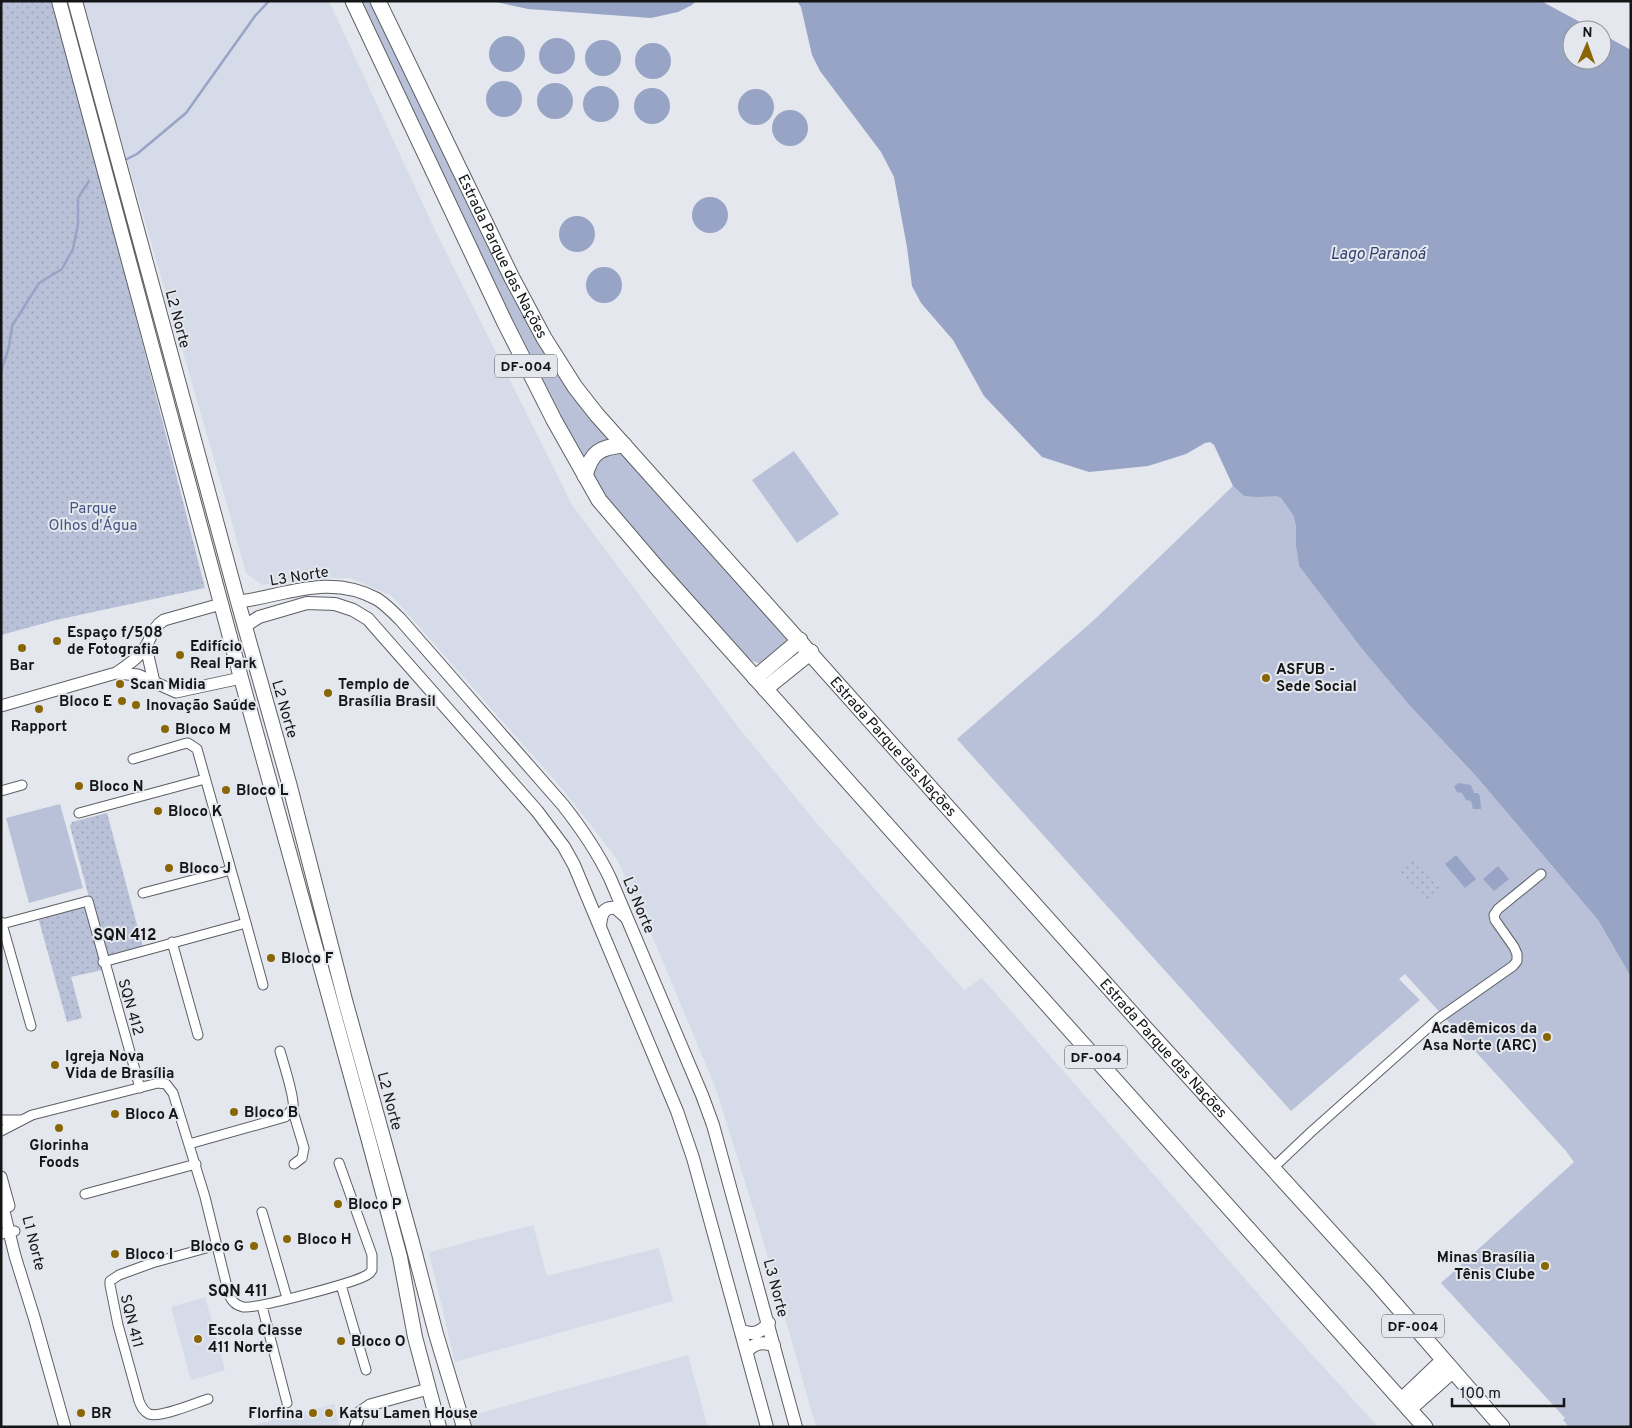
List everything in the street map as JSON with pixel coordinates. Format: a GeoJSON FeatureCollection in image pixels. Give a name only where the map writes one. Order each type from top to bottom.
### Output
{"type":"FeatureCollection","features":[{"type":"Feature","properties":{"kind":"highway","name":"Estrada Parque das Nações"},"geometry":{"type":"LineString","coordinates":[[353,1],[505,323],[554,420],[599,500],[760,683],[1425,1427]]}},
{"type":"Feature","properties":{"kind":"highway","name":"Estrada Parque das Nações"},"geometry":{"type":"LineString","coordinates":[[378,1],[512,278],[544,338],[597,415],[1374,1281],[1502,1427]]}},
{"type":"Feature","properties":{"kind":"highway"},"geometry":{"type":"LineString","coordinates":[[584,476],[588,462],[596,453],[606,446],[624,444]]}},
{"type":"Feature","properties":{"kind":"highway"},"geometry":{"type":"LineString","coordinates":[[760,683],[800,640]]}},
{"type":"Feature","properties":{"kind":"highway"},"geometry":{"type":"LineString","coordinates":[[760,683],[811,652]]}},
{"type":"Feature","properties":{"kind":"highway"},"geometry":{"type":"LineString","coordinates":[[1406,1405],[1448,1366]]}},
{"type":"Feature","properties":{"kind":"main road","name":"L2 Norte"},"geometry":{"type":"LineString","coordinates":[[59,1],[241,678],[398,1250],[415,1336],[439,1427]]}},
{"type":"Feature","properties":{"kind":"main road","name":"L2 Norte"},"geometry":{"type":"LineString","coordinates":[[75,1],[289,783],[436,1334],[464,1427]]}},
{"type":"Feature","properties":{"kind":"main road","name":"L3 Norte"},"geometry":{"type":"LineString","coordinates":[[238,602],[319,586],[338,586],[357,590],[378,600],[400,618],[582,828],[598,854],[628,918],[709,1112],[769,1323],[796,1427]]}},
{"type":"Feature","properties":{"kind":"main road","name":"L3 Norte"},"geometry":{"type":"LineString","coordinates":[[245,626],[259,617],[307,603],[335,604],[353,610],[368,619],[551,828],[564,847],[574,865],[600,926],[693,1158],[767,1427]]}},
{"type":"Feature","properties":{"kind":"main road"},"geometry":{"type":"LineString","coordinates":[[256,728],[267,728],[272,724]]}},
{"type":"Feature","properties":{"kind":"main road"},"geometry":{"type":"LineString","coordinates":[[600,926],[603,911],[608,908],[616,908],[628,918]]}},
{"type":"Feature","properties":{"kind":"main road"},"geometry":{"type":"LineString","coordinates":[[350,1071],[362,1075],[365,1072]]}},
{"type":"Feature","properties":{"kind":"main road"},"geometry":{"type":"LineString","coordinates":[[742,1331],[750,1334],[758,1333],[769,1323]]}},
{"type":"Feature","properties":{"kind":"main road"},"geometry":{"type":"LineString","coordinates":[[415,1336],[436,1334]]}},
{"type":"Feature","properties":{"kind":"main road"},"geometry":{"type":"LineString","coordinates":[[747,1351],[759,1343],[774,1345]]}},
{"type":"Feature","properties":{"kind":"street"},"geometry":{"type":"LineString","coordinates":[[1,706],[116,673],[134,660],[146,647],[156,626],[164,620],[221,604]]}},
{"type":"Feature","properties":{"kind":"street"},"geometry":{"type":"LineString","coordinates":[[146,647],[154,682]]}},
{"type":"Feature","properties":{"kind":"street"},"geometry":{"type":"LineString","coordinates":[[116,673],[138,675],[176,692],[241,678]]}},
{"type":"Feature","properties":{"kind":"street"},"geometry":{"type":"LineString","coordinates":[[132,760],[188,743],[198,749],[262,985]]}},
{"type":"Feature","properties":{"kind":"street"},"geometry":{"type":"LineString","coordinates":[[79,813],[205,779]]}},
{"type":"Feature","properties":{"kind":"street"},"geometry":{"type":"LineString","coordinates":[[1,791],[22,785]]}},
{"type":"Feature","properties":{"kind":"street"},"geometry":{"type":"LineString","coordinates":[[143,893],[231,870]]}},
{"type":"Feature","properties":{"kind":"street"},"geometry":{"type":"LineString","coordinates":[[1272,1169],[1439,1018],[1513,966],[1517,961],[1517,954],[1495,920],[1494,914],[1541,874]]}},
{"type":"Feature","properties":{"kind":"street","name":"SQN 412"},"geometry":{"type":"LineString","coordinates":[[31,1026],[2,923],[88,901],[103,962],[140,1088]]}},
{"type":"Feature","properties":{"kind":"street","name":"SQN 412"},"geometry":{"type":"LineString","coordinates":[[103,962],[246,923]]}},
{"type":"Feature","properties":{"kind":"street"},"geometry":{"type":"LineString","coordinates":[[172,942],[198,1035]]}},
{"type":"Feature","properties":{"kind":"street"},"geometry":{"type":"LineString","coordinates":[[280,1051],[292,1099],[292,1108],[304,1148],[302,1158],[294,1164]]}},
{"type":"Feature","properties":{"kind":"street"},"geometry":{"type":"LineString","coordinates":[[1,1131],[32,1115],[162,1083],[170,1087],[196,1164],[229,1294],[233,1302],[245,1307],[262,1306],[341,1285],[368,1275],[372,1270],[374,1264],[367,1238],[339,1164]]}},
{"type":"Feature","properties":{"kind":"street"},"geometry":{"type":"LineString","coordinates":[[189,1144],[286,1117],[292,1108]]}},
{"type":"Feature","properties":{"kind":"street"},"geometry":{"type":"LineString","coordinates":[[1,1120],[21,1120]]}},
{"type":"Feature","properties":{"kind":"street"},"geometry":{"type":"LineString","coordinates":[[85,1194],[196,1164]]}},
{"type":"Feature","properties":{"kind":"street","name":"L1 Norte"},"geometry":{"type":"LineString","coordinates":[[1,1177],[9,1232],[27,1273],[34,1317]]}},
{"type":"Feature","properties":{"kind":"street","name":"L1 Norte"},"geometry":{"type":"LineString","coordinates":[[2,1203],[15,1256],[65,1427]]}},
{"type":"Feature","properties":{"kind":"street"},"geometry":{"type":"LineString","coordinates":[[262,1212],[287,1298]]}},
{"type":"Feature","properties":{"kind":"street"},"geometry":{"type":"LineString","coordinates":[[1,1244],[15,1256]]}},
{"type":"Feature","properties":{"kind":"street","name":"SQN 411"},"geometry":{"type":"LineString","coordinates":[[208,1400],[161,1414],[144,1411],[139,1401],[120,1334],[110,1280],[135,1269],[217,1245]]}},
{"type":"Feature","properties":{"kind":"street"},"geometry":{"type":"LineString","coordinates":[[341,1285],[366,1370]]}},
{"type":"Feature","properties":{"kind":"street"},"geometry":{"type":"LineString","coordinates":[[262,1306],[287,1403]]}},
{"type":"Feature","properties":{"kind":"street"},"geometry":{"type":"LineString","coordinates":[[355,1427],[360,1412],[370,1405],[428,1389]]}},
{"type":"Feature","properties":{"kind":"shaded area"},"geometry":{"type":"Polygon","coordinates":[[[81,1],[329,1],[433,226],[572,505],[738,727],[820,827],[964,990],[982,978],[1287,1327],[1378,1427],[816,1427],[759,1227],[716,1089],[656,945],[617,859],[564,791],[392,596],[350,578],[310,578],[262,585],[246,573],[81,1]]]}},
{"type":"Feature","properties":{"kind":"shaded area"},"geometry":{"type":"Polygon","coordinates":[[[533,1225],[547,1276],[659,1248],[673,1301],[455,1362],[429,1252],[533,1225]]]}},
{"type":"Feature","properties":{"kind":"shaded area","name":"Escola Classe 411 Norte"},"geometry":{"type":"Polygon","coordinates":[[[205,1297],[225,1370],[191,1380],[171,1307],[205,1297]]]}},
{"type":"Feature","properties":{"kind":"shaded area"},"geometry":{"type":"Polygon","coordinates":[[[688,1355],[708,1427],[473,1427],[470,1416],[688,1355]]]}},
{"type":"Feature","properties":{"kind":"shaded area"},"geometry":{"type":"Polygon","coordinates":[[[334,1404],[340,1427],[246,1427],[334,1404]]]}},
{"type":"Feature","properties":{"kind":"green space","name":"Parque Olhos d'Água"},"geometry":{"type":"Polygon","coordinates":[[[1,1],[52,1],[89,134],[205,588],[56,620],[1,635],[1,1]]]}},
{"type":"Feature","properties":{"kind":"green space"},"geometry":{"type":"Polygon","coordinates":[[[359,1],[371,1],[502,274],[530,327],[610,436],[582,459],[533,364],[359,1]]]}},
{"type":"Feature","properties":{"kind":"green space"},"geometry":{"type":"Polygon","coordinates":[[[794,451],[839,514],[797,543],[752,480],[794,451]]]}},
{"type":"Feature","properties":{"kind":"green space"},"geometry":{"type":"Polygon","coordinates":[[[604,452],[623,453],[787,637],[785,644],[761,664],[749,660],[679,584],[598,486],[595,481],[594,468],[604,452]]]}},
{"type":"Feature","properties":{"kind":"green space"},"geometry":{"type":"Polygon","coordinates":[[[1233,486],[1244,496],[1276,496],[1281,498],[1293,515],[1296,526],[1299,566],[1362,649],[1411,707],[1475,775],[1598,920],[1631,977],[1631,1427],[1569,1427],[1563,1420],[1565,1418],[1441,1283],[1574,1162],[1405,974],[1399,979],[1420,1000],[1291,1111],[957,739],[1094,620],[1233,486]]]}},
{"type":"Feature","properties":{"kind":"green space"},"geometry":{"type":"Polygon","coordinates":[[[60,804],[83,888],[29,903],[6,818],[60,804]]]}},
{"type":"Feature","properties":{"kind":"green space"},"geometry":{"type":"Polygon","coordinates":[[[107,813],[143,947],[105,958],[70,826],[72,822],[107,813]]]}},
{"type":"Feature","properties":{"kind":"green space"},"geometry":{"type":"Polygon","coordinates":[[[1415,857],[1443,888],[1426,904],[1398,873],[1415,857]]]}},
{"type":"Feature","properties":{"kind":"green space"},"geometry":{"type":"Polygon","coordinates":[[[85,905],[102,970],[71,977],[82,1018],[67,1022],[38,917],[85,905]]]}},
{"type":"Feature","properties":{"kind":"water"},"geometry":{"type":"Polygon","coordinates":[[[491,1],[696,1],[678,12],[651,18],[528,9],[491,1]]]}},
{"type":"Feature","properties":{"kind":"water","name":"Lago Paranoá"},"geometry":{"type":"Polygon","coordinates":[[[797,1],[1541,1],[1576,20],[1562,20],[1562,70],[1612,70],[1612,40],[1631,50],[1631,977],[1598,920],[1475,775],[1411,707],[1362,649],[1299,566],[1296,526],[1293,515],[1281,498],[1276,496],[1244,496],[1233,486],[1214,445],[1210,442],[1186,454],[1148,466],[1089,472],[1042,457],[984,396],[953,340],[921,303],[912,286],[894,177],[881,152],[820,71],[812,55],[801,7],[797,1]]]}},
{"type":"Feature","properties":{"kind":"water"},"geometry":{"type":"Polygon","coordinates":[[[507,36],[514,37],[520,41],[524,47],[524,61],[520,67],[514,71],[507,72],[500,71],[494,67],[490,61],[489,54],[490,47],[494,41],[500,37],[507,36]]]}},
{"type":"Feature","properties":{"kind":"water"},"geometry":{"type":"Polygon","coordinates":[[[557,38],[564,39],[570,43],[574,49],[574,63],[570,69],[564,73],[557,74],[550,73],[544,69],[540,63],[539,56],[540,49],[544,43],[550,39],[557,38]]]}},
{"type":"Feature","properties":{"kind":"water"},"geometry":{"type":"Polygon","coordinates":[[[603,40],[610,41],[616,45],[620,51],[620,65],[616,71],[610,75],[603,76],[596,75],[590,71],[586,65],[585,58],[586,51],[590,45],[596,41],[603,40]]]}},
{"type":"Feature","properties":{"kind":"water"},"geometry":{"type":"Polygon","coordinates":[[[653,43],[660,44],[666,48],[670,54],[670,68],[666,74],[660,78],[653,79],[646,78],[640,74],[636,68],[635,61],[636,54],[640,48],[646,44],[653,43]]]}},
{"type":"Feature","properties":{"kind":"water"},"geometry":{"type":"Polygon","coordinates":[[[504,81],[511,82],[517,86],[521,92],[521,106],[517,112],[511,116],[504,117],[497,116],[491,112],[487,106],[486,99],[487,92],[491,86],[497,82],[504,81]]]}},
{"type":"Feature","properties":{"kind":"water"},"geometry":{"type":"Polygon","coordinates":[[[555,83],[562,84],[568,88],[572,94],[572,108],[568,114],[562,118],[555,119],[548,118],[542,114],[538,108],[537,101],[538,94],[542,88],[548,84],[555,83]]]}},
{"type":"Feature","properties":{"kind":"water"},"geometry":{"type":"Polygon","coordinates":[[[601,86],[608,87],[614,91],[618,97],[618,111],[614,117],[608,121],[601,122],[594,121],[588,117],[584,111],[583,104],[584,97],[588,91],[594,87],[601,86]]]}},
{"type":"Feature","properties":{"kind":"water"},"geometry":{"type":"Polygon","coordinates":[[[652,88],[659,89],[665,93],[669,99],[669,113],[665,119],[659,123],[652,124],[645,123],[639,119],[635,113],[634,106],[635,99],[639,93],[645,89],[652,88]]]}},
{"type":"Feature","properties":{"kind":"water"},"geometry":{"type":"Polygon","coordinates":[[[756,89],[763,90],[769,94],[773,100],[773,114],[769,120],[763,124],[756,125],[749,124],[743,120],[739,114],[738,107],[739,100],[743,94],[749,90],[756,89]]]}},
{"type":"Feature","properties":{"kind":"water"},"geometry":{"type":"Polygon","coordinates":[[[790,110],[797,111],[803,115],[807,121],[807,135],[803,141],[797,145],[790,146],[783,145],[777,141],[773,135],[772,128],[773,121],[777,115],[783,111],[790,110]]]}},
{"type":"Feature","properties":{"kind":"water"},"geometry":{"type":"Polygon","coordinates":[[[710,197],[717,198],[723,202],[727,208],[727,222],[723,228],[717,232],[710,233],[703,232],[697,228],[693,222],[692,215],[693,208],[697,202],[703,198],[710,197]]]}},
{"type":"Feature","properties":{"kind":"water"},"geometry":{"type":"Polygon","coordinates":[[[577,216],[584,217],[590,221],[594,227],[594,241],[590,247],[584,251],[577,252],[570,251],[564,247],[560,241],[559,234],[560,227],[564,221],[570,217],[577,216]]]}},
{"type":"Feature","properties":{"kind":"water"},"geometry":{"type":"Polygon","coordinates":[[[604,267],[611,268],[617,272],[621,278],[621,292],[617,298],[611,302],[604,303],[597,302],[591,298],[587,292],[586,285],[587,278],[591,272],[597,268],[604,267]]]}},
{"type":"Feature","properties":{"kind":"water"},"geometry":{"type":"Polygon","coordinates":[[[1458,783],[1471,785],[1474,793],[1478,793],[1480,796],[1481,809],[1473,809],[1471,801],[1466,800],[1462,793],[1457,792],[1454,787],[1458,783]]]}},
{"type":"Feature","properties":{"kind":"water"},"geometry":{"type":"Polygon","coordinates":[[[1456,855],[1476,879],[1465,888],[1445,864],[1456,855]]]}},
{"type":"Feature","properties":{"kind":"water"},"geometry":{"type":"Polygon","coordinates":[[[1498,866],[1509,879],[1494,891],[1483,879],[1498,866]]]}},
{"type":"Feature","properties":{"kind":"waterway"},"geometry":{"type":"LineString","coordinates":[[127,159],[137,154],[186,113],[255,16],[269,1]]}},
{"type":"Feature","properties":{"kind":"waterway"},"geometry":{"type":"LineString","coordinates":[[1,371],[9,347],[12,326],[39,283],[62,269],[73,249],[78,224],[78,198],[89,181]]}},
{"type":"Feature","properties":{"kind":"place","name":"Espaço f/508 de Fotografia"},"geometry":{"type":"Point","coordinates":[57,641]}},
{"type":"Feature","properties":{"kind":"place","name":"Bar"},"geometry":{"type":"Point","coordinates":[22,648]}},
{"type":"Feature","properties":{"kind":"place","name":"Edifício Real Park"},"geometry":{"type":"Point","coordinates":[180,655]}},
{"type":"Feature","properties":{"kind":"place","name":"ASFUB - Sede Social"},"geometry":{"type":"Point","coordinates":[1266,678]}},
{"type":"Feature","properties":{"kind":"place","name":"Scan Midia"},"geometry":{"type":"Point","coordinates":[120,684]}},
{"type":"Feature","properties":{"kind":"place","name":"Templo de Brasília Brasil"},"geometry":{"type":"Point","coordinates":[328,693]}},
{"type":"Feature","properties":{"kind":"place","name":"Bloco E"},"geometry":{"type":"Point","coordinates":[122,701]}},
{"type":"Feature","properties":{"kind":"place","name":"Inovação Saúde"},"geometry":{"type":"Point","coordinates":[136,705]}},
{"type":"Feature","properties":{"kind":"place","name":"Rapport"},"geometry":{"type":"Point","coordinates":[39,709]}},
{"type":"Feature","properties":{"kind":"place","name":"Bloco M"},"geometry":{"type":"Point","coordinates":[165,729]}},
{"type":"Feature","properties":{"kind":"place","name":"Bloco N"},"geometry":{"type":"Point","coordinates":[79,786]}},
{"type":"Feature","properties":{"kind":"place","name":"Bloco L"},"geometry":{"type":"Point","coordinates":[226,790]}},
{"type":"Feature","properties":{"kind":"place","name":"Bloco K"},"geometry":{"type":"Point","coordinates":[158,811]}},
{"type":"Feature","properties":{"kind":"place","name":"Bloco J"},"geometry":{"type":"Point","coordinates":[169,868]}},
{"type":"Feature","properties":{"kind":"place","name":"Bloco F"},"geometry":{"type":"Point","coordinates":[271,958]}},
{"type":"Feature","properties":{"kind":"place","name":"Acadêmicos da Asa Norte (ARC)"},"geometry":{"type":"Point","coordinates":[1547,1037]}},
{"type":"Feature","properties":{"kind":"place","name":"Igreja Nova Vida de Brasília"},"geometry":{"type":"Point","coordinates":[55,1065]}},
{"type":"Feature","properties":{"kind":"place","name":"Bloco B"},"geometry":{"type":"Point","coordinates":[234,1112]}},
{"type":"Feature","properties":{"kind":"place","name":"Bloco A"},"geometry":{"type":"Point","coordinates":[115,1114]}},
{"type":"Feature","properties":{"kind":"place","name":"Glorinha Foods"},"geometry":{"type":"Point","coordinates":[59,1128]}},
{"type":"Feature","properties":{"kind":"place","name":"Bloco P"},"geometry":{"type":"Point","coordinates":[338,1204]}},
{"type":"Feature","properties":{"kind":"place","name":"Bloco H"},"geometry":{"type":"Point","coordinates":[287,1239]}},
{"type":"Feature","properties":{"kind":"place","name":"Bloco G"},"geometry":{"type":"Point","coordinates":[254,1246]}},
{"type":"Feature","properties":{"kind":"place","name":"Bloco I"},"geometry":{"type":"Point","coordinates":[115,1254]}},
{"type":"Feature","properties":{"kind":"place","name":"Minas Brasília Tênis Clube"},"geometry":{"type":"Point","coordinates":[1545,1266]}},
{"type":"Feature","properties":{"kind":"place","name":"Escola Classe 411 Norte"},"geometry":{"type":"Point","coordinates":[198,1339]}},
{"type":"Feature","properties":{"kind":"place","name":"Bloco O"},"geometry":{"type":"Point","coordinates":[341,1341]}},
{"type":"Feature","properties":{"kind":"place","name":"BR"},"geometry":{"type":"Point","coordinates":[81,1413]}},
{"type":"Feature","properties":{"kind":"place","name":"Florfina"},"geometry":{"type":"Point","coordinates":[313,1413]}},
{"type":"Feature","properties":{"kind":"place","name":"Katsu Lamen House"},"geometry":{"type":"Point","coordinates":[329,1413]}},
{"type":"Feature","properties":{"kind":"district","name":"SQN 412"},"geometry":{"type":"Point","coordinates":[125,934]}},
{"type":"Feature","properties":{"kind":"district","name":"SQN 411"},"geometry":{"type":"Point","coordinates":[238,1290]}}]}
